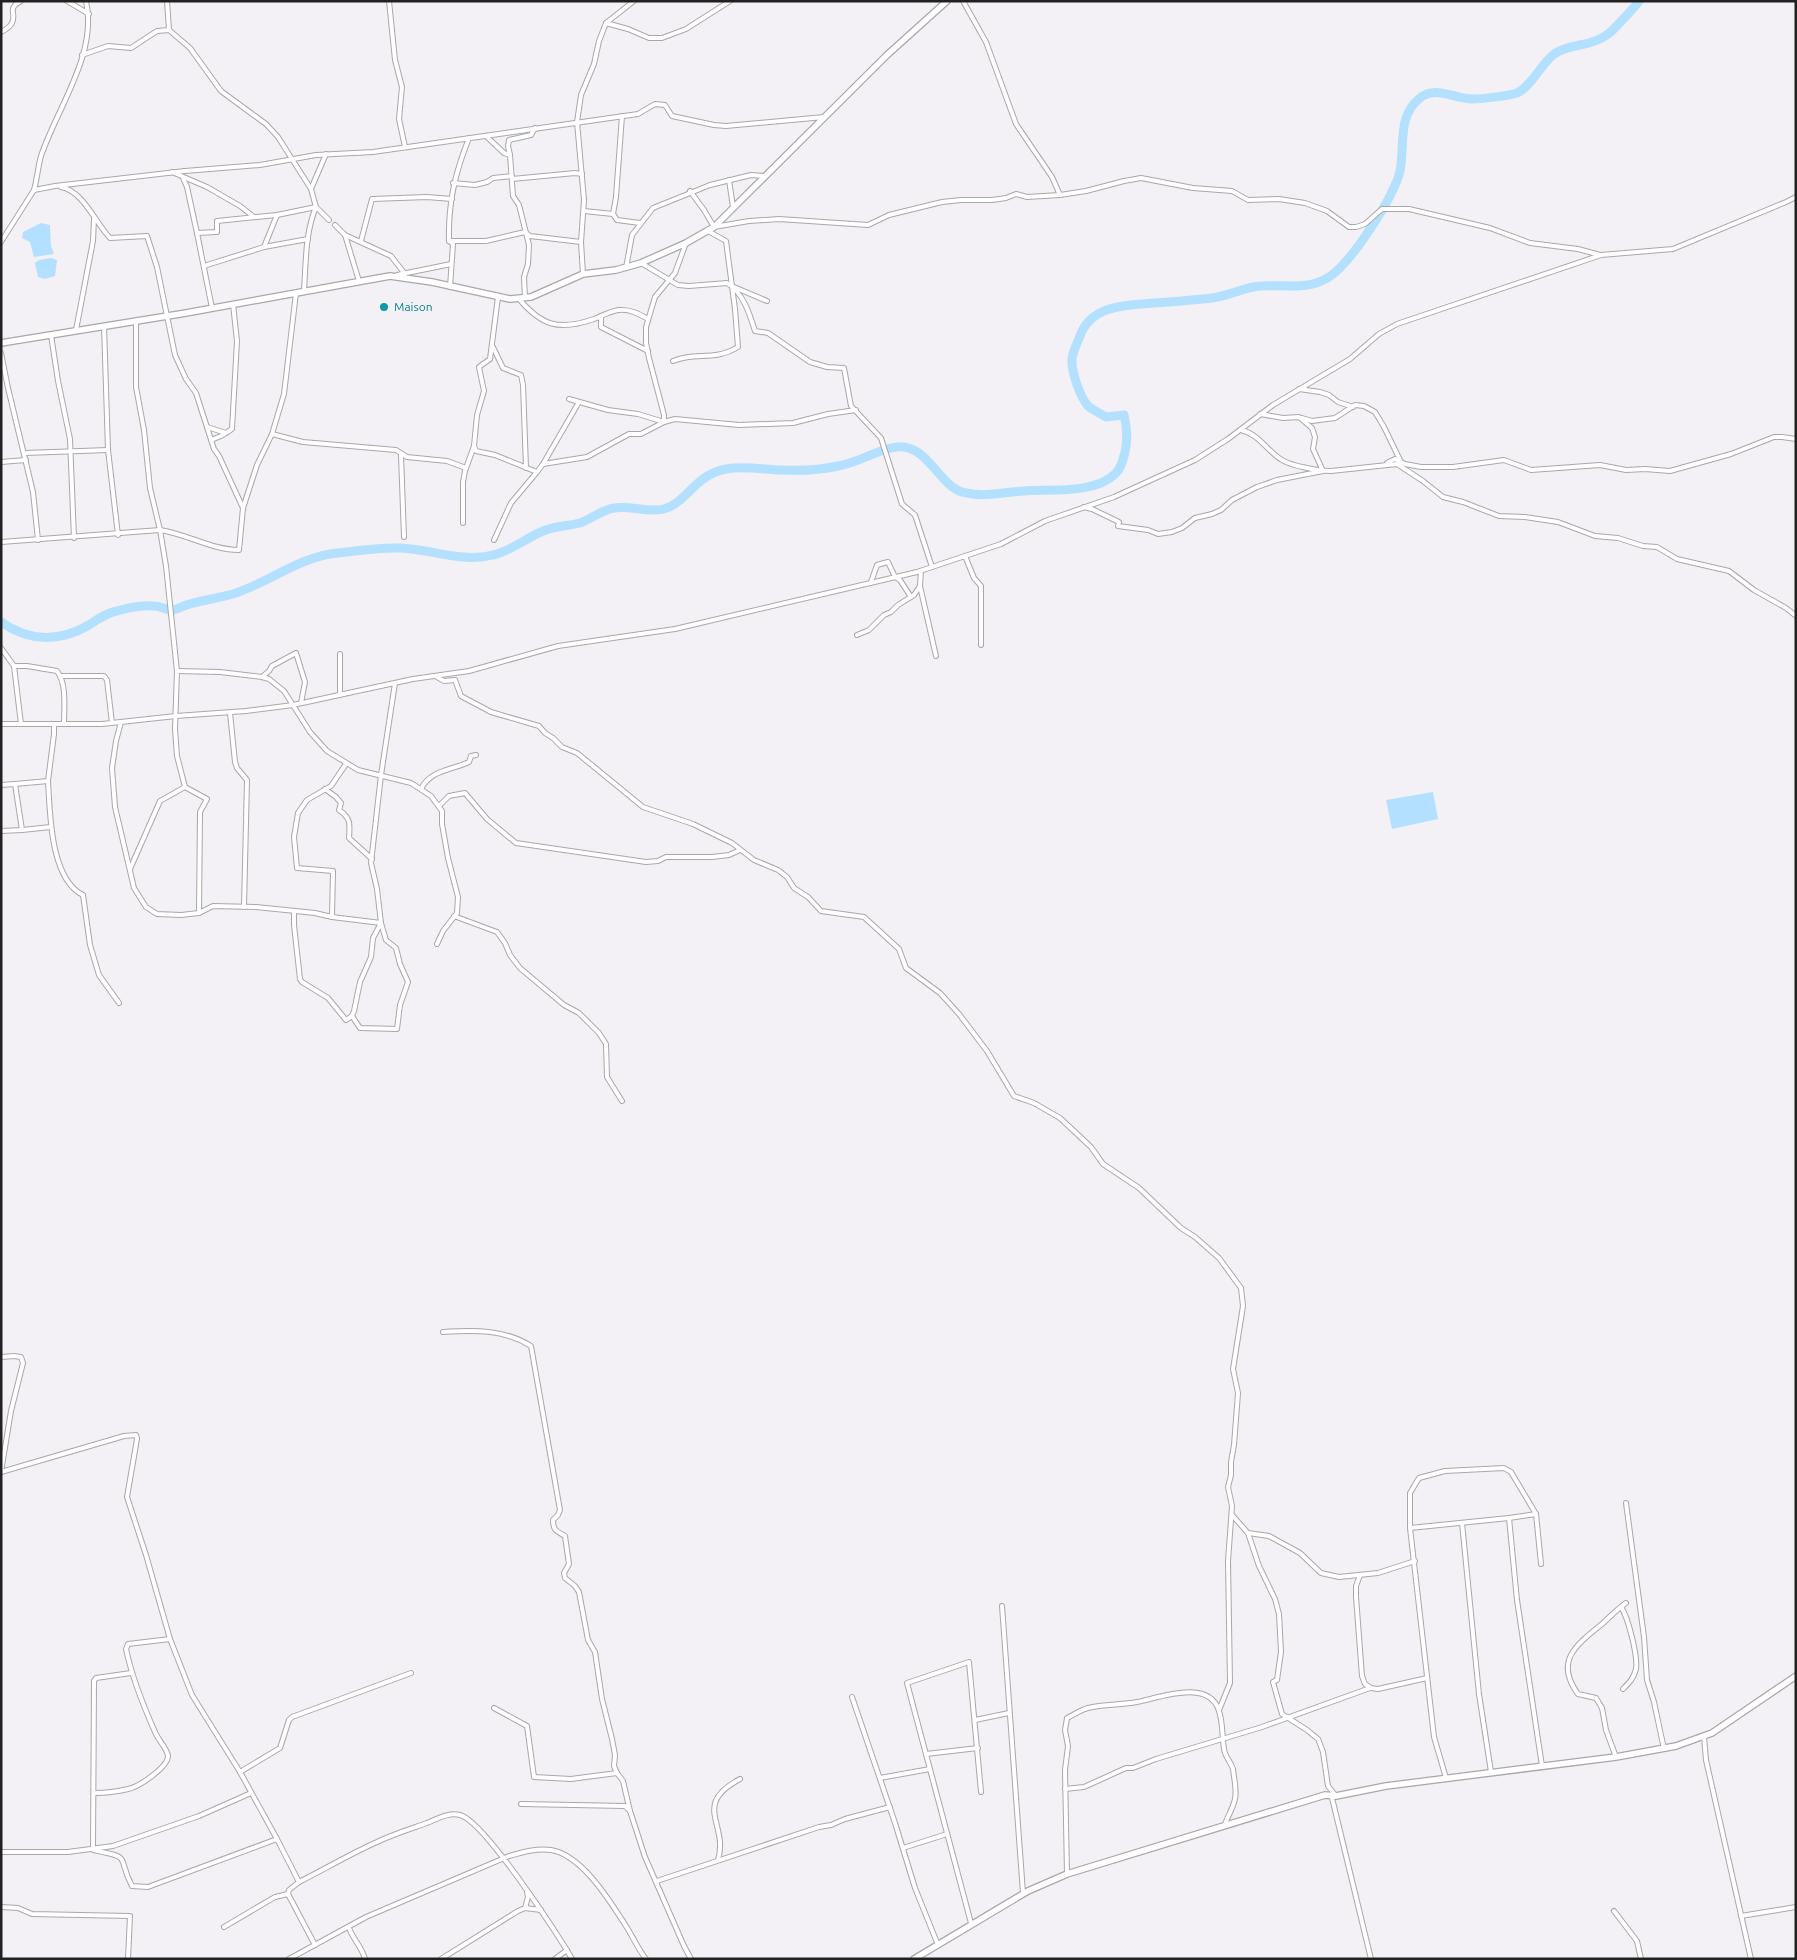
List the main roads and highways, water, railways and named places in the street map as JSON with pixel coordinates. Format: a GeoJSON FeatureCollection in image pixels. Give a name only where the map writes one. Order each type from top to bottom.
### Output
{"type":"FeatureCollection","features":[{"type":"Feature","properties":{"kind":"water"},"geometry":{"type":"Polygon","coordinates":[[[41,223],[50,225],[51,246],[54,254],[34,257],[30,242],[22,238],[23,232],[41,223]]]}},
{"type":"Feature","properties":{"kind":"water"},"geometry":{"type":"Polygon","coordinates":[[[51,258],[57,260],[55,276],[45,279],[38,277],[35,263],[39,260],[51,258]]]}},
{"type":"Feature","properties":{"kind":"water"},"geometry":{"type":"Polygon","coordinates":[[[1433,792],[1438,819],[1392,829],[1386,800],[1433,792]]]}},
{"type":"Feature","properties":{"kind":"waterway"},"geometry":{"type":"LineString","coordinates":[[1,622],[12,629],[34,636],[56,637],[67,635],[106,615],[121,610],[150,606],[172,610],[233,594],[297,565],[323,555],[337,553],[392,548],[412,549],[458,557],[493,555],[506,551],[543,531],[580,523],[609,509],[620,507],[652,510],[664,509],[679,501],[706,477],[726,469],[810,470],[846,464],[896,447],[904,447],[921,455],[947,483],[962,492],[970,494],[985,495],[1072,489],[1096,485],[1119,470],[1125,452],[1127,433],[1124,415],[1106,417],[1088,406],[1082,397],[1075,377],[1072,364],[1073,353],[1085,326],[1092,318],[1101,312],[1121,306],[1212,298],[1261,286],[1312,284],[1329,277],[1349,258],[1360,244],[1389,197],[1400,171],[1405,122],[1408,113],[1420,98],[1432,93],[1472,99],[1517,93],[1527,86],[1554,54],[1566,48],[1596,41],[1607,35],[1639,1]]}},
{"type":"Feature","properties":{"kind":"place","name":"Maison"},"geometry":{"type":"Point","coordinates":[384,307]}}]}
